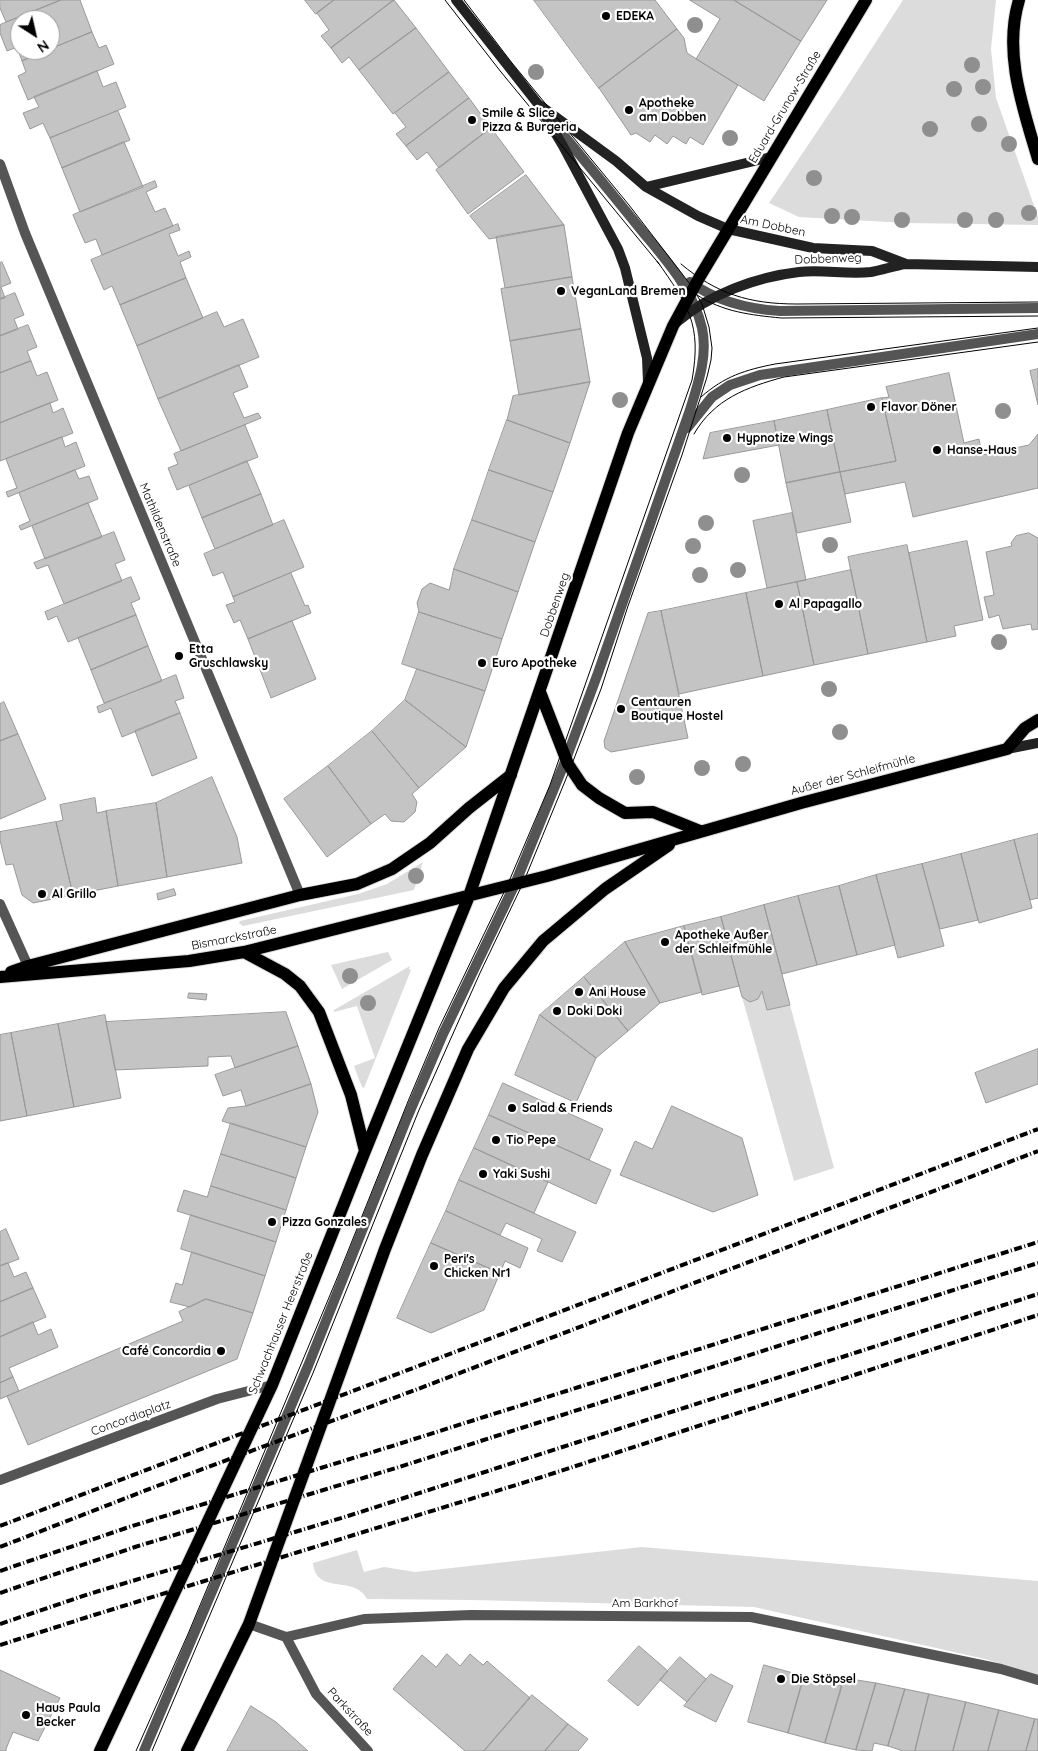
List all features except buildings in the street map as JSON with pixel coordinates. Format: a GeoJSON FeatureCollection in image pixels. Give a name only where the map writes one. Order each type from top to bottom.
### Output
{"type":"FeatureCollection","features":[{"type":"Feature","properties":{"kind":"main road","name":"Eduard-Grunow-Straße"},"geometry":{"type":"LineString","coordinates":[[728,229],[866,0]]}},
{"type":"Feature","properties":{"kind":"main road"},"geometry":{"type":"LineString","coordinates":[[1019,0],[1014,30],[1015,64],[1018,87],[1038,159]]}},
{"type":"Feature","properties":{"kind":"main road","name":"Dobbenweg"},"geometry":{"type":"LineString","coordinates":[[469,896],[628,434],[648,382],[672,326],[728,229]]}},
{"type":"Feature","properties":{"kind":"main road"},"geometry":{"type":"LineString","coordinates":[[540,692],[570,769],[582,786],[625,813],[653,812],[700,831]]}},
{"type":"Feature","properties":{"kind":"main road"},"geometry":{"type":"LineString","coordinates":[[1007,749],[1025,728],[1038,720]]}},
{"type":"Feature","properties":{"kind":"main road","name":"Außer der Schleifmühle"},"geometry":{"type":"LineString","coordinates":[[469,896],[801,803],[1007,749]]}},
{"type":"Feature","properties":{"kind":"main road"},"geometry":{"type":"LineString","coordinates":[[0,977],[28,966],[300,895],[356,884],[392,869],[430,843],[469,808],[511,775]]}},
{"type":"Feature","properties":{"kind":"main road","name":"Außer der Schleifmühle"},"geometry":{"type":"LineString","coordinates":[[249,1624],[343,1360],[385,1249],[422,1155],[468,1049],[504,988],[528,956],[605,889],[676,839]]}},
{"type":"Feature","properties":{"kind":"main road","name":"Bismarckstraße"},"geometry":{"type":"LineString","coordinates":[[0,977],[189,961],[244,952],[469,896]]}},
{"type":"Feature","properties":{"kind":"main road","name":"Schwachhauser Heerstraße"},"geometry":{"type":"LineString","coordinates":[[100,1751],[272,1385],[364,1151],[469,896]]}},
{"type":"Feature","properties":{"kind":"main road"},"geometry":{"type":"LineString","coordinates":[[244,952],[284,974],[300,986],[319,1012],[351,1095],[364,1151]]}},
{"type":"Feature","properties":{"kind":"main road"},"geometry":{"type":"LineString","coordinates":[[187,1751],[249,1624]]}},
{"type":"Feature","properties":{"kind":"street","name":"Am Dobben"},"geometry":{"type":"LineString","coordinates":[[456,0],[538,104],[563,146],[618,249],[625,268],[647,358],[648,382]]}},
{"type":"Feature","properties":{"kind":"street","name":"Am Dobben"},"geometry":{"type":"LineString","coordinates":[[538,104],[616,161],[646,187],[698,216],[728,229],[812,248],[872,252],[906,264],[1038,267]]}},
{"type":"Feature","properties":{"kind":"street"},"geometry":{"type":"LineString","coordinates":[[144,1751],[308,1366],[443,1034],[514,884],[566,759],[598,673],[702,370],[704,350],[702,329],[692,290],[669,265],[538,104]]}},
{"type":"Feature","properties":{"kind":"street"},"geometry":{"type":"LineString","coordinates":[[646,187],[771,157]]}},
{"type":"Feature","properties":{"kind":"street","name":"Mathildenstraße"},"geometry":{"type":"LineString","coordinates":[[0,164],[25,234],[288,861],[300,895]]}},
{"type":"Feature","properties":{"kind":"street","name":"Dobbenweg"},"geometry":{"type":"LineString","coordinates":[[672,326],[696,307],[716,296],[756,281],[799,272],[871,272],[906,264]]}},
{"type":"Feature","properties":{"kind":"street"},"geometry":{"type":"LineString","coordinates":[[692,290],[757,310],[1038,308]]}},
{"type":"Feature","properties":{"kind":"street"},"geometry":{"type":"LineString","coordinates":[[674,454],[689,423],[712,397],[730,385],[760,375],[1038,334]]}},
{"type":"Feature","properties":{"kind":"street","name":"Außer der Schleifmühle"},"geometry":{"type":"LineString","coordinates":[[1007,749],[1038,743]]}},
{"type":"Feature","properties":{"kind":"street"},"geometry":{"type":"LineString","coordinates":[[0,904],[28,966]]}},
{"type":"Feature","properties":{"kind":"street","name":"Concordiaplatz"},"geometry":{"type":"LineString","coordinates":[[0,1480],[217,1399],[272,1385]]}},
{"type":"Feature","properties":{"kind":"street","name":"Am Barkhof"},"geometry":{"type":"LineString","coordinates":[[286,1637],[364,1619],[470,1615],[750,1617],[992,1667],[1038,1680]]}},
{"type":"Feature","properties":{"kind":"street"},"geometry":{"type":"LineString","coordinates":[[249,1624],[286,1637]]}},
{"type":"Feature","properties":{"kind":"street","name":"Parkstraße"},"geometry":{"type":"LineString","coordinates":[[286,1637],[316,1694],[368,1751]]}},
{"type":"Feature","properties":{"kind":"shaded area"},"geometry":{"type":"Polygon","coordinates":[[[903,0],[996,0],[991,49],[996,98],[1038,217],[1038,225],[907,223],[799,217],[769,203],[903,0]]]}},
{"type":"Feature","properties":{"kind":"shaded area"},"geometry":{"type":"Polygon","coordinates":[[[423,862],[414,890],[243,926],[239,923],[240,921],[358,894],[387,884],[423,862]]]}},
{"type":"Feature","properties":{"kind":"shaded area"},"geometry":{"type":"Polygon","coordinates":[[[388,952],[392,960],[342,989],[331,965],[388,952]]]}},
{"type":"Feature","properties":{"kind":"shaded area"},"geometry":{"type":"Polygon","coordinates":[[[410,966],[409,969],[411,970],[364,1088],[354,1066],[375,1058],[357,1006],[334,1012],[334,1010],[410,966]]]}},
{"type":"Feature","properties":{"kind":"shaded area"},"geometry":{"type":"Polygon","coordinates":[[[762,991],[767,1010],[790,1005],[834,1168],[794,1181],[742,997],[750,1001],[758,999],[762,991]]]}},
{"type":"Feature","properties":{"kind":"shaded area"},"geometry":{"type":"Polygon","coordinates":[[[642,1547],[1038,1581],[1038,1675],[985,1659],[754,1607],[367,1599],[354,1587],[321,1579],[316,1573],[313,1563],[357,1550],[364,1572],[384,1567],[415,1572],[642,1547]]]}},
{"type":"Feature","properties":{"kind":"tram line"},"geometry":{"type":"LineString","coordinates":[[445,0],[501,72],[660,265]]}},
{"type":"Feature","properties":{"kind":"tram line"},"geometry":{"type":"LineString","coordinates":[[152,1751],[313,1373],[419,1110],[480,973],[524,881],[570,769],[601,689],[628,606],[682,455],[711,360],[712,348],[709,327],[702,304],[693,288],[629,205],[512,63],[464,0]]}},
{"type":"Feature","properties":{"kind":"tram line"},"geometry":{"type":"LineString","coordinates":[[136,1751],[188,1634],[338,1276],[439,1028],[507,886],[550,785],[692,380],[695,344],[690,316],[677,290],[657,261]]}},
{"type":"Feature","properties":{"kind":"tram line"},"geometry":{"type":"LineString","coordinates":[[681,264],[721,290],[749,299],[780,304],[1038,302]]}},
{"type":"Feature","properties":{"kind":"tram line"},"geometry":{"type":"LineString","coordinates":[[697,295],[727,309],[781,318],[1038,316]]}},
{"type":"Feature","properties":{"kind":"tram line"},"geometry":{"type":"LineString","coordinates":[[701,397],[727,379],[775,364],[1038,328]]}},
{"type":"Feature","properties":{"kind":"tram line"},"geometry":{"type":"LineString","coordinates":[[694,434],[711,412],[733,396],[757,385],[784,377],[1038,342]]}},
{"type":"Feature","properties":{"kind":"railway"},"geometry":{"type":"LineString","coordinates":[[0,1526],[1038,1129]]}},
{"type":"Feature","properties":{"kind":"railway"},"geometry":{"type":"LineString","coordinates":[[0,1547],[1038,1151]]}},
{"type":"Feature","properties":{"kind":"railway"},"geometry":{"type":"LineString","coordinates":[[0,1571],[129,1527],[1038,1242]]}},
{"type":"Feature","properties":{"kind":"railway"},"geometry":{"type":"LineString","coordinates":[[0,1593],[135,1547],[396,1468],[1038,1263]]}},
{"type":"Feature","properties":{"kind":"railway"},"geometry":{"type":"LineString","coordinates":[[0,1624],[89,1594],[348,1516],[1038,1294]]}},
{"type":"Feature","properties":{"kind":"railway"},"geometry":{"type":"LineString","coordinates":[[0,1645],[542,1477],[1038,1315]]}},
{"type":"Feature","properties":{"kind":"place","name":"EDEKA"},"geometry":{"type":"Point","coordinates":[606,16]}},
{"type":"Feature","properties":{"kind":"place","name":"Apotheke am Dobben"},"geometry":{"type":"Point","coordinates":[629,110]}},
{"type":"Feature","properties":{"kind":"place","name":"Smile & Slice Pizza & Burgeria"},"geometry":{"type":"Point","coordinates":[472,120]}},
{"type":"Feature","properties":{"kind":"place","name":"VeganLand Bremen"},"geometry":{"type":"Point","coordinates":[561,291]}},
{"type":"Feature","properties":{"kind":"place","name":"Flavor Döner"},"geometry":{"type":"Point","coordinates":[871,407]}},
{"type":"Feature","properties":{"kind":"place","name":"Hypnotize Wings"},"geometry":{"type":"Point","coordinates":[727,438]}},
{"type":"Feature","properties":{"kind":"place","name":"Hanse-Haus"},"geometry":{"type":"Point","coordinates":[937,450]}},
{"type":"Feature","properties":{"kind":"place","name":"Al Papagallo"},"geometry":{"type":"Point","coordinates":[779,604]}},
{"type":"Feature","properties":{"kind":"place","name":"Etta Gruschlawsky"},"geometry":{"type":"Point","coordinates":[179,656]}},
{"type":"Feature","properties":{"kind":"place","name":"Euro Apotheke"},"geometry":{"type":"Point","coordinates":[482,663]}},
{"type":"Feature","properties":{"kind":"place","name":"Centauren Boutique Hostel"},"geometry":{"type":"Point","coordinates":[621,709]}},
{"type":"Feature","properties":{"kind":"place","name":"Al Grillo"},"geometry":{"type":"Point","coordinates":[42,894]}},
{"type":"Feature","properties":{"kind":"place","name":"Apotheke Außer der Schleifmühle"},"geometry":{"type":"Point","coordinates":[665,942]}},
{"type":"Feature","properties":{"kind":"place","name":"Ani House"},"geometry":{"type":"Point","coordinates":[579,992]}},
{"type":"Feature","properties":{"kind":"place","name":"Doki Doki"},"geometry":{"type":"Point","coordinates":[557,1011]}},
{"type":"Feature","properties":{"kind":"place","name":"Salad & Friends"},"geometry":{"type":"Point","coordinates":[512,1108]}},
{"type":"Feature","properties":{"kind":"place","name":"Tio Pepe"},"geometry":{"type":"Point","coordinates":[496,1140]}},
{"type":"Feature","properties":{"kind":"place","name":"Yaki Sushi"},"geometry":{"type":"Point","coordinates":[483,1174]}},
{"type":"Feature","properties":{"kind":"place","name":"Pizza Gonzales"},"geometry":{"type":"Point","coordinates":[272,1222]}},
{"type":"Feature","properties":{"kind":"place","name":"Peri's Chicken Nr1"},"geometry":{"type":"Point","coordinates":[434,1266]}},
{"type":"Feature","properties":{"kind":"place","name":"Café Concordia"},"geometry":{"type":"Point","coordinates":[221,1351]}},
{"type":"Feature","properties":{"kind":"place","name":"Die Stöpsel"},"geometry":{"type":"Point","coordinates":[781,1679]}},
{"type":"Feature","properties":{"kind":"place","name":"Haus Paula Becker"},"geometry":{"type":"Point","coordinates":[26,1715]}}]}
